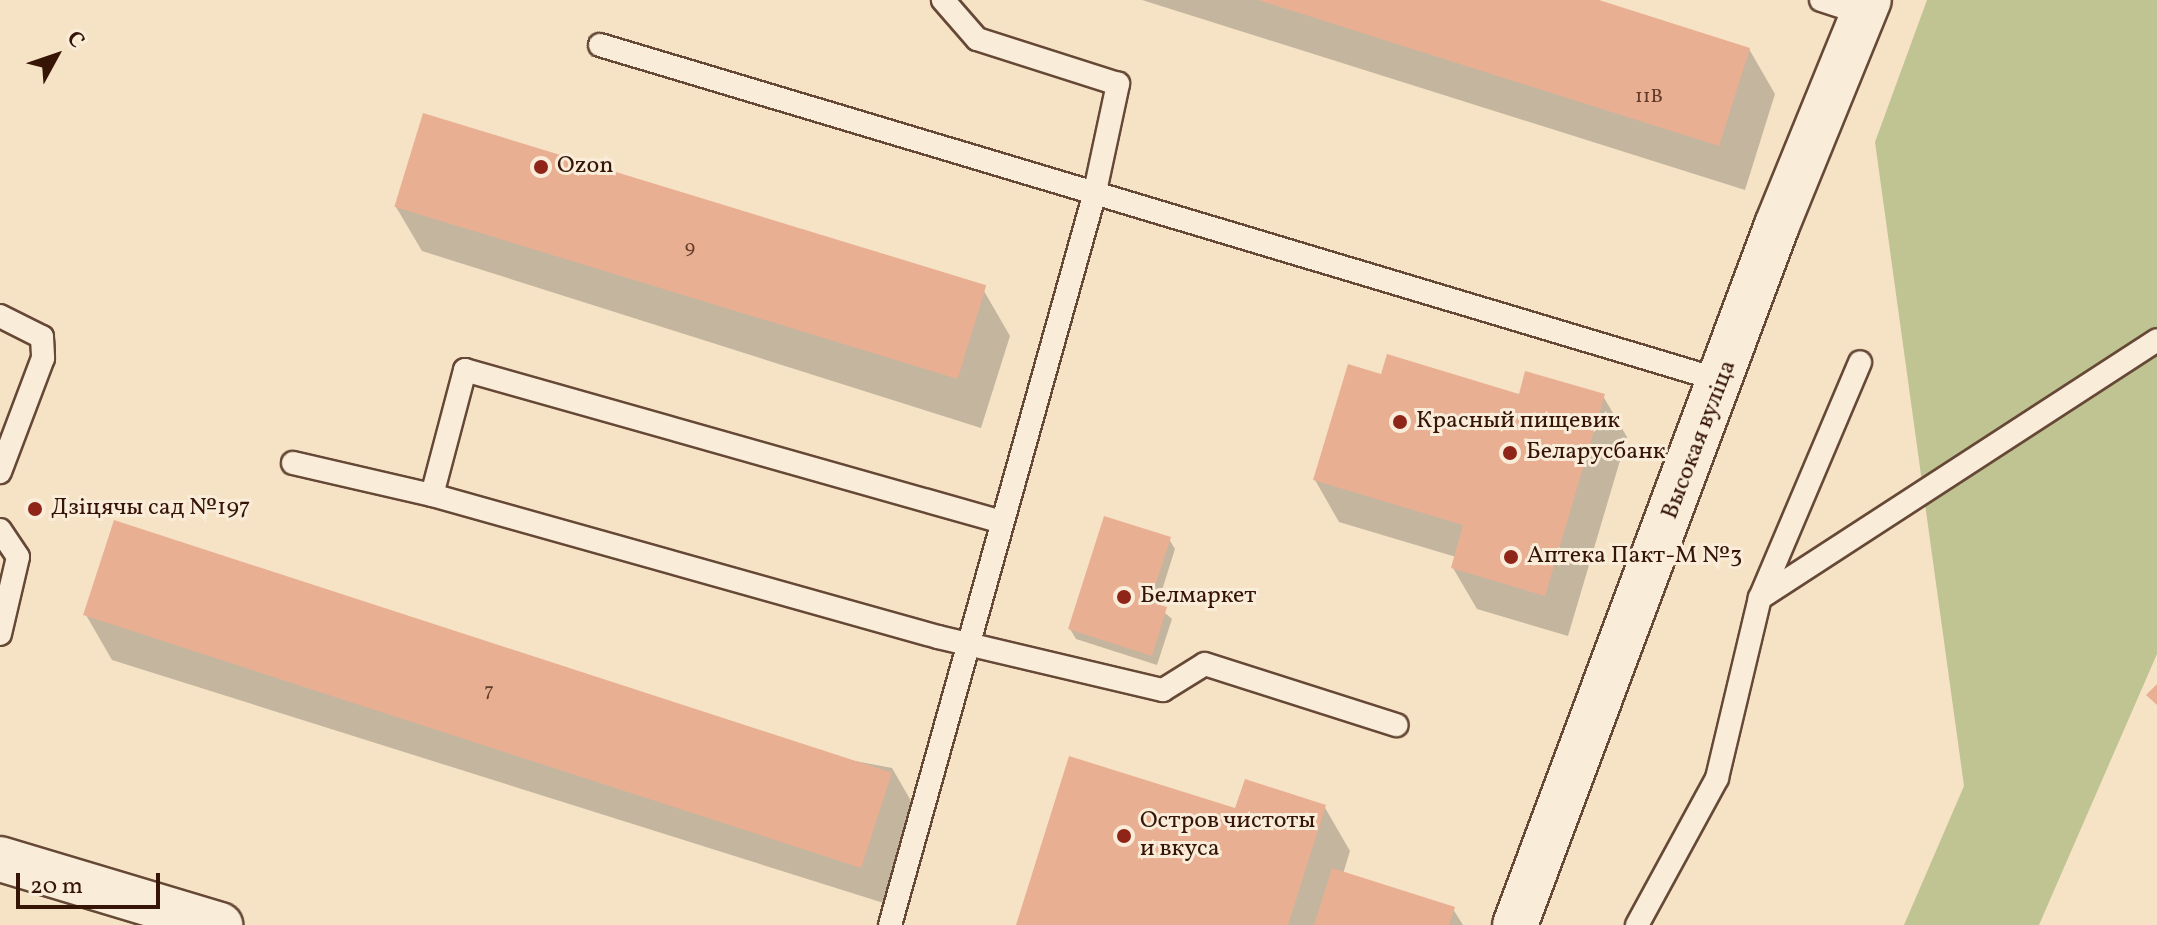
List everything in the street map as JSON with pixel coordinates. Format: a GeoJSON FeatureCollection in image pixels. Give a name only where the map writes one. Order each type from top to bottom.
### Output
{"type":"FeatureCollection","features":[{"type":"Feature","properties":{"kind":"street","name":"Высокая вуліца"},"geometry":{"type":"LineString","coordinates":[[1515,925],[1723,381],[1777,225],[1866,7]]}},
{"type":"Feature","properties":{"kind":"street"},"geometry":{"type":"LineString","coordinates":[[0,859],[220,925]]}},
{"type":"Feature","properties":{"kind":"lane"},"geometry":{"type":"LineString","coordinates":[[890,925],[1094,196],[1118,84],[977,39],[943,0]]}},
{"type":"Feature","properties":{"kind":"lane"},"geometry":{"type":"LineString","coordinates":[[1821,0],[1866,7]]}},
{"type":"Feature","properties":{"kind":"lane"},"geometry":{"type":"LineString","coordinates":[[600,45],[1094,196],[1723,381]]}},
{"type":"Feature","properties":{"kind":"lane"},"geometry":{"type":"LineString","coordinates":[[0,316],[42,337],[43,358],[0,472]]}},
{"type":"Feature","properties":{"kind":"lane"},"geometry":{"type":"LineString","coordinates":[[1760,598],[2157,340]]}},
{"type":"Feature","properties":{"kind":"lane"},"geometry":{"type":"LineString","coordinates":[[1637,925],[1717,778],[1760,598],[1860,362]]}},
{"type":"Feature","properties":{"kind":"lane"},"geometry":{"type":"LineString","coordinates":[[432,495],[465,370],[1002,522]]}},
{"type":"Feature","properties":{"kind":"lane"},"geometry":{"type":"LineString","coordinates":[[293,463],[432,495],[968,643],[1163,690],[1205,664],[1396,725]]}},
{"type":"Feature","properties":{"kind":"lane"},"geometry":{"type":"LineString","coordinates":[[0,530],[18,557],[0,634]]}},
{"type":"Feature","properties":{"kind":"green space"},"geometry":{"type":"Polygon","coordinates":[[[1927,0],[2157,0],[2157,654],[2039,925],[1904,925],[1964,786],[1875,142],[1927,0]]]}},
{"type":"Feature","properties":{"kind":"building"},"geometry":{"type":"Polygon","coordinates":[[[1258,0],[1599,0],[1750,48],[1719,146],[1258,0]]]}},
{"type":"Feature","properties":{"kind":"building"},"geometry":{"type":"Polygon","coordinates":[[[423,113],[986,285],[958,379],[394,207],[423,113]]]}},
{"type":"Feature","properties":{"kind":"building"},"geometry":{"type":"Polygon","coordinates":[[[1387,354],[1519,394],[1525,371],[1605,394],[1545,596],[1451,568],[1463,525],[1313,480],[1348,364],[1381,374],[1387,354]]]}},
{"type":"Feature","properties":{"kind":"building"},"geometry":{"type":"Polygon","coordinates":[[[1104,516],[1171,537],[1150,602],[1167,607],[1152,656],[1068,629],[1104,516]]]}},
{"type":"Feature","properties":{"kind":"building"},"geometry":{"type":"Polygon","coordinates":[[[114,520],[892,773],[861,868],[83,615],[114,520]]]}},
{"type":"Feature","properties":{"kind":"building"},"geometry":{"type":"Polygon","coordinates":[[[2157,684],[2157,705],[2146,695],[2157,684]]]}},
{"type":"Feature","properties":{"kind":"building"},"geometry":{"type":"Polygon","coordinates":[[[1069,756],[1235,808],[1245,779],[1326,805],[1288,925],[1016,925],[1069,756]]]}},
{"type":"Feature","properties":{"kind":"building"},"geometry":{"type":"Polygon","coordinates":[[[1332,868],[1455,907],[1449,925],[1314,925],[1332,868]]]}},
{"type":"Feature","properties":{"kind":"place","name":"Ozon"},"geometry":{"type":"Point","coordinates":[541,167]}},
{"type":"Feature","properties":{"kind":"place","name":"Красный пищевик"},"geometry":{"type":"Point","coordinates":[1400,422]}},
{"type":"Feature","properties":{"kind":"place","name":"Беларусбанк"},"geometry":{"type":"Point","coordinates":[1510,453]}},
{"type":"Feature","properties":{"kind":"place","name":"Дзіцячы сад №197"},"geometry":{"type":"Point","coordinates":[35,509]}},
{"type":"Feature","properties":{"kind":"place","name":"Аптека Пакт-М №3"},"geometry":{"type":"Point","coordinates":[1511,557]}},
{"type":"Feature","properties":{"kind":"place","name":"Белмаркет"},"geometry":{"type":"Point","coordinates":[1124,597]}},
{"type":"Feature","properties":{"kind":"place","name":"Остров чистоты и вкуса"},"geometry":{"type":"Point","coordinates":[1124,836]}}]}
